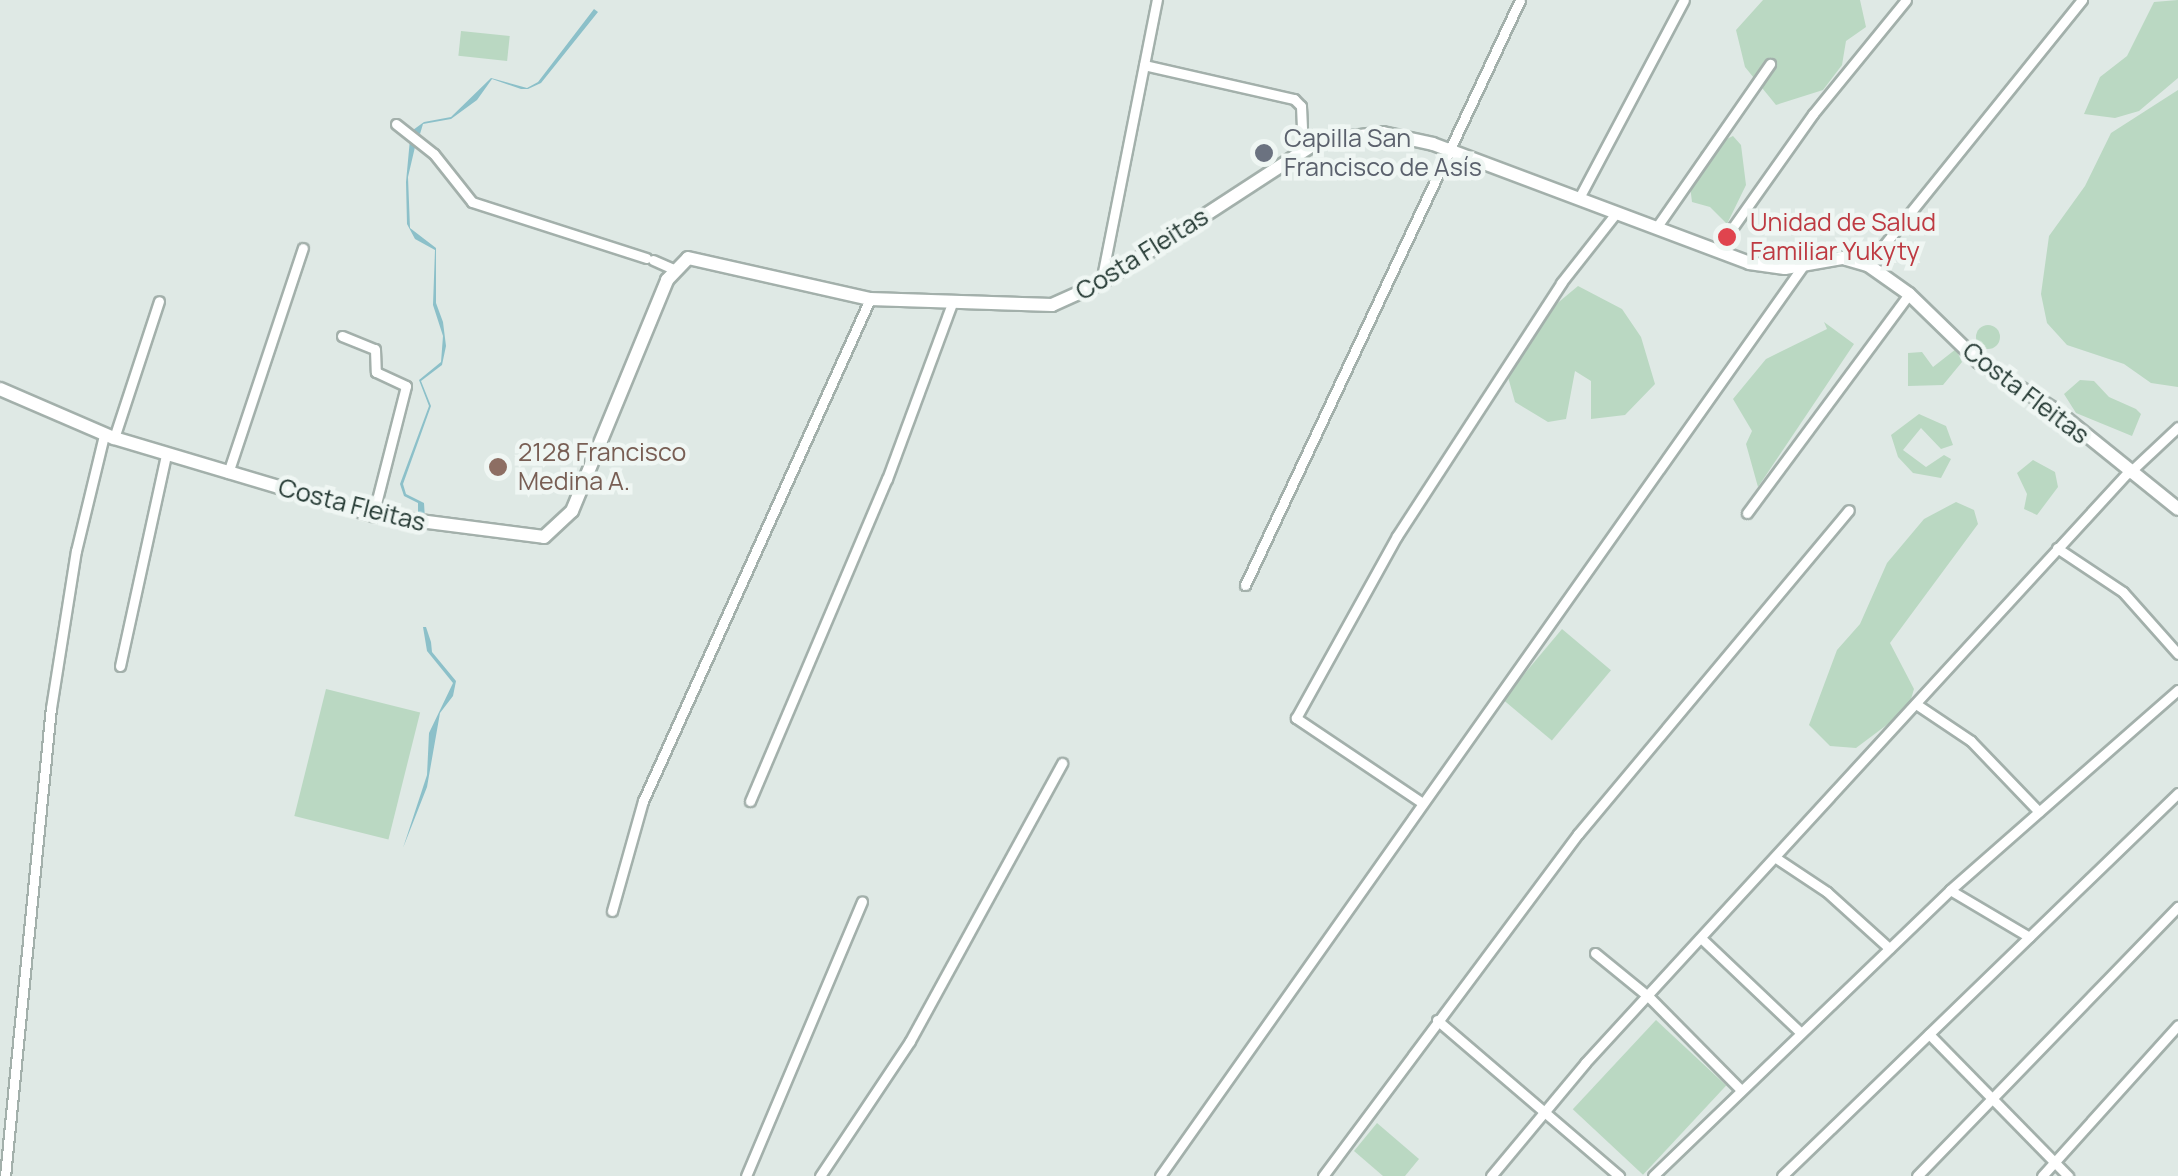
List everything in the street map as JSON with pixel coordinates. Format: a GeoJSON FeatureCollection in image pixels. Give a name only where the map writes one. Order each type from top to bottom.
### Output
{"type":"FeatureCollection","features":[{"type":"Feature","properties":{"kind":"main road","name":"Costa Fleitas"},"geometry":{"type":"LineString","coordinates":[[0,388],[109,437],[166,456],[373,514],[530,537],[560,528],[610,428],[673,269],[700,256],[870,299],[1052,305],[1101,283],[1303,150],[1359,133],[1402,135],[1716,251],[1770,267],[1804,266],[1843,258],[1868,264],[1909,294],[1979,362],[2058,412],[2128,473],[2178,509]]}},
{"type":"Feature","properties":{"kind":"street"},"geometry":{"type":"LineString","coordinates":[[1101,283],[1157,0]]}},
{"type":"Feature","properties":{"kind":"street"},"geometry":{"type":"LineString","coordinates":[[1245,585],[1520,0]]}},
{"type":"Feature","properties":{"kind":"street"},"geometry":{"type":"LineString","coordinates":[[1579,198],[1684,0]]}},
{"type":"Feature","properties":{"kind":"street"},"geometry":{"type":"LineString","coordinates":[[1716,251],[1813,114],[1906,0]]}},
{"type":"Feature","properties":{"kind":"street"},"geometry":{"type":"LineString","coordinates":[[1868,264],[2082,0]]}},
{"type":"Feature","properties":{"kind":"street"},"geometry":{"type":"LineString","coordinates":[[1656,228],[1770,64]]}},
{"type":"Feature","properties":{"kind":"street"},"geometry":{"type":"LineString","coordinates":[[1144,65],[1294,99],[1301,106],[1303,150]]}},
{"type":"Feature","properties":{"kind":"street"},"geometry":{"type":"LineString","coordinates":[[396,124],[414,137],[472,202],[492,212],[673,269]]}},
{"type":"Feature","properties":{"kind":"street"},"geometry":{"type":"LineString","coordinates":[[1421,802],[1296,718],[1397,536],[1542,311],[1616,213]]}},
{"type":"Feature","properties":{"kind":"street"},"geometry":{"type":"LineString","coordinates":[[228,473],[304,248]]}},
{"type":"Feature","properties":{"kind":"street"},"geometry":{"type":"LineString","coordinates":[[1160,1176],[1421,802],[1804,266]]}},
{"type":"Feature","properties":{"kind":"street"},"geometry":{"type":"LineString","coordinates":[[1747,513],[1909,294]]}},
{"type":"Feature","properties":{"kind":"street"},"geometry":{"type":"LineString","coordinates":[[612,911],[643,801],[870,299]]}},
{"type":"Feature","properties":{"kind":"street"},"geometry":{"type":"LineString","coordinates":[[5,1176],[4,1126],[58,653],[109,437],[158,300]]}},
{"type":"Feature","properties":{"kind":"street"},"geometry":{"type":"LineString","coordinates":[[750,801],[887,478],[952,303]]}},
{"type":"Feature","properties":{"kind":"street"},"geometry":{"type":"LineString","coordinates":[[342,336],[375,349],[376,372],[406,386],[373,514]]}},
{"type":"Feature","properties":{"kind":"street"},"geometry":{"type":"LineString","coordinates":[[1491,1176],[1546,1108],[2058,548],[2128,473],[2178,427]]}},
{"type":"Feature","properties":{"kind":"street"},"geometry":{"type":"LineString","coordinates":[[120,666],[166,456]]}},
{"type":"Feature","properties":{"kind":"street"},"geometry":{"type":"LineString","coordinates":[[1323,1176],[1578,834],[1849,510]]}},
{"type":"Feature","properties":{"kind":"street"},"geometry":{"type":"LineString","coordinates":[[2058,548],[2123,592],[2178,654]]}},
{"type":"Feature","properties":{"kind":"street"},"geometry":{"type":"LineString","coordinates":[[1653,1176],[1950,890],[2178,690]]}},
{"type":"Feature","properties":{"kind":"street"},"geometry":{"type":"LineString","coordinates":[[1916,704],[1971,741],[2038,812]]}},
{"type":"Feature","properties":{"kind":"street"},"geometry":{"type":"LineString","coordinates":[[820,1176],[910,1041],[1062,763]]}},
{"type":"Feature","properties":{"kind":"street"},"geometry":{"type":"LineString","coordinates":[[1782,1176],[2178,794]]}},
{"type":"Feature","properties":{"kind":"street"},"geometry":{"type":"LineString","coordinates":[[1776,858],[1826,892],[1889,948]]}},
{"type":"Feature","properties":{"kind":"street"},"geometry":{"type":"LineString","coordinates":[[1950,890],[2030,937]]}},
{"type":"Feature","properties":{"kind":"street"},"geometry":{"type":"LineString","coordinates":[[746,1176],[862,902]]}},
{"type":"Feature","properties":{"kind":"street"},"geometry":{"type":"LineString","coordinates":[[1917,1176],[2178,906]]}},
{"type":"Feature","properties":{"kind":"street"},"geometry":{"type":"LineString","coordinates":[[1702,939],[1800,1032]]}},
{"type":"Feature","properties":{"kind":"street"},"geometry":{"type":"LineString","coordinates":[[1595,953],[1648,996],[1741,1090]]}},
{"type":"Feature","properties":{"kind":"street"},"geometry":{"type":"LineString","coordinates":[[1436,1020],[1546,1108],[1619,1176]]}},
{"type":"Feature","properties":{"kind":"street"},"geometry":{"type":"LineString","coordinates":[[2042,1176],[2178,1026]]}},
{"type":"Feature","properties":{"kind":"street"},"geometry":{"type":"LineString","coordinates":[[1929,1034],[2068,1176]]}},
{"type":"Feature","properties":{"kind":"green space"},"geometry":{"type":"Polygon","coordinates":[[[1763,0],[1860,0],[1866,27],[1846,41],[1842,65],[1823,90],[1776,105],[1745,67],[1736,30],[1763,0]]]}},
{"type":"Feature","properties":{"kind":"green space"},"geometry":{"type":"Polygon","coordinates":[[[2178,0],[2178,78],[2139,111],[2115,118],[2084,114],[2100,77],[2127,56],[2154,2],[2178,0]]]}},
{"type":"Feature","properties":{"kind":"green space"},"geometry":{"type":"Polygon","coordinates":[[[461,31],[510,36],[507,61],[458,56],[461,31]]]}},
{"type":"Feature","properties":{"kind":"green space"},"geometry":{"type":"Polygon","coordinates":[[[2178,90],[2178,387],[2151,383],[2124,364],[2067,345],[2047,323],[2041,294],[2049,236],[2085,186],[2111,133],[2178,90]]]}},
{"type":"Feature","properties":{"kind":"green space"},"geometry":{"type":"Polygon","coordinates":[[[1733,136],[1741,145],[1746,185],[1727,224],[1710,207],[1692,202],[1689,178],[1701,151],[1733,136]]]}},
{"type":"Feature","properties":{"kind":"green space"},"geometry":{"type":"Polygon","coordinates":[[[1578,286],[1622,309],[1641,337],[1655,384],[1625,415],[1591,419],[1591,381],[1575,371],[1566,419],[1548,422],[1515,402],[1508,377],[1542,316],[1578,286]]]}},
{"type":"Feature","properties":{"kind":"green space"},"geometry":{"type":"Polygon","coordinates":[[[1824,322],[1854,344],[1758,487],[1746,444],[1752,431],[1733,399],[1766,359],[1827,329],[1824,322]]]}},
{"type":"Feature","properties":{"kind":"green space"},"geometry":{"type":"Polygon","coordinates":[[[1988,325],[1997,328],[1997,346],[1988,349],[1979,346],[1976,337],[1979,328],[1988,325]]]}},
{"type":"Feature","properties":{"kind":"green space"},"geometry":{"type":"Polygon","coordinates":[[[1956,349],[1962,362],[1943,385],[1908,386],[1908,353],[1922,352],[1933,367],[1956,349]]]}},
{"type":"Feature","properties":{"kind":"green space"},"geometry":{"type":"Polygon","coordinates":[[[2080,380],[2094,381],[2109,397],[2141,414],[2132,436],[2076,413],[2064,394],[2080,380]]]}},
{"type":"Feature","properties":{"kind":"green space"},"geometry":{"type":"Polygon","coordinates":[[[1919,414],[1946,426],[1953,445],[1941,449],[1921,428],[1903,450],[1926,467],[1944,455],[1951,459],[1941,478],[1913,473],[1898,457],[1891,435],[1919,414]]]}},
{"type":"Feature","properties":{"kind":"green space"},"geometry":{"type":"Polygon","coordinates":[[[2033,460],[2055,472],[2058,487],[2037,515],[2024,509],[2027,494],[2017,473],[2033,460]]]}},
{"type":"Feature","properties":{"kind":"green space"},"geometry":{"type":"Polygon","coordinates":[[[1956,502],[1974,510],[1978,524],[1890,643],[1914,689],[1908,709],[1856,748],[1830,746],[1809,725],[1837,650],[1860,624],[1887,563],[1924,519],[1956,502]]]}},
{"type":"Feature","properties":{"kind":"green space"},"geometry":{"type":"Polygon","coordinates":[[[1562,629],[1611,670],[1552,741],[1503,699],[1562,629]]]}},
{"type":"Feature","properties":{"kind":"green space"},"geometry":{"type":"Polygon","coordinates":[[[326,689],[420,712],[388,840],[294,816],[326,689]]]}},
{"type":"Feature","properties":{"kind":"green space"},"geometry":{"type":"Polygon","coordinates":[[[1656,1020],[1726,1085],[1643,1175],[1573,1109],[1656,1020]]]}},
{"type":"Feature","properties":{"kind":"green space"},"geometry":{"type":"Polygon","coordinates":[[[1377,1123],[1419,1159],[1405,1176],[1383,1176],[1354,1151],[1377,1123]]]}},
{"type":"Feature","properties":{"kind":"water"},"geometry":{"type":"Polygon","coordinates":[[[594,9],[598,12],[541,83],[528,89],[521,89],[492,79],[477,100],[451,119],[423,124],[420,134],[413,130],[424,122],[451,117],[491,78],[527,88],[538,82],[594,9]]]}},
{"type":"Feature","properties":{"kind":"water"},"geometry":{"type":"Polygon","coordinates":[[[410,139],[415,147],[408,177],[410,228],[436,248],[436,303],[446,346],[442,365],[421,381],[431,406],[403,484],[406,494],[424,503],[425,519],[418,519],[418,503],[404,496],[400,484],[429,406],[419,380],[441,362],[443,336],[433,305],[435,250],[415,239],[407,224],[406,182],[410,139]]]}},
{"type":"Feature","properties":{"kind":"water"},"geometry":{"type":"Polygon","coordinates":[[[423,627],[432,652],[456,681],[453,696],[440,713],[427,787],[403,848],[427,775],[429,733],[453,683],[427,651],[423,627]]]}},
{"type":"Feature","properties":{"kind":"place","name":"Capilla San Francisco de Asís"},"geometry":{"type":"Point","coordinates":[1264,153]}},
{"type":"Feature","properties":{"kind":"place","name":"Unidad de Salud Familiar Yukyty"},"geometry":{"type":"Point","coordinates":[1727,237]}},
{"type":"Feature","properties":{"kind":"place","name":"2128 Francisco Medina A."},"geometry":{"type":"Point","coordinates":[498,467]}}]}
